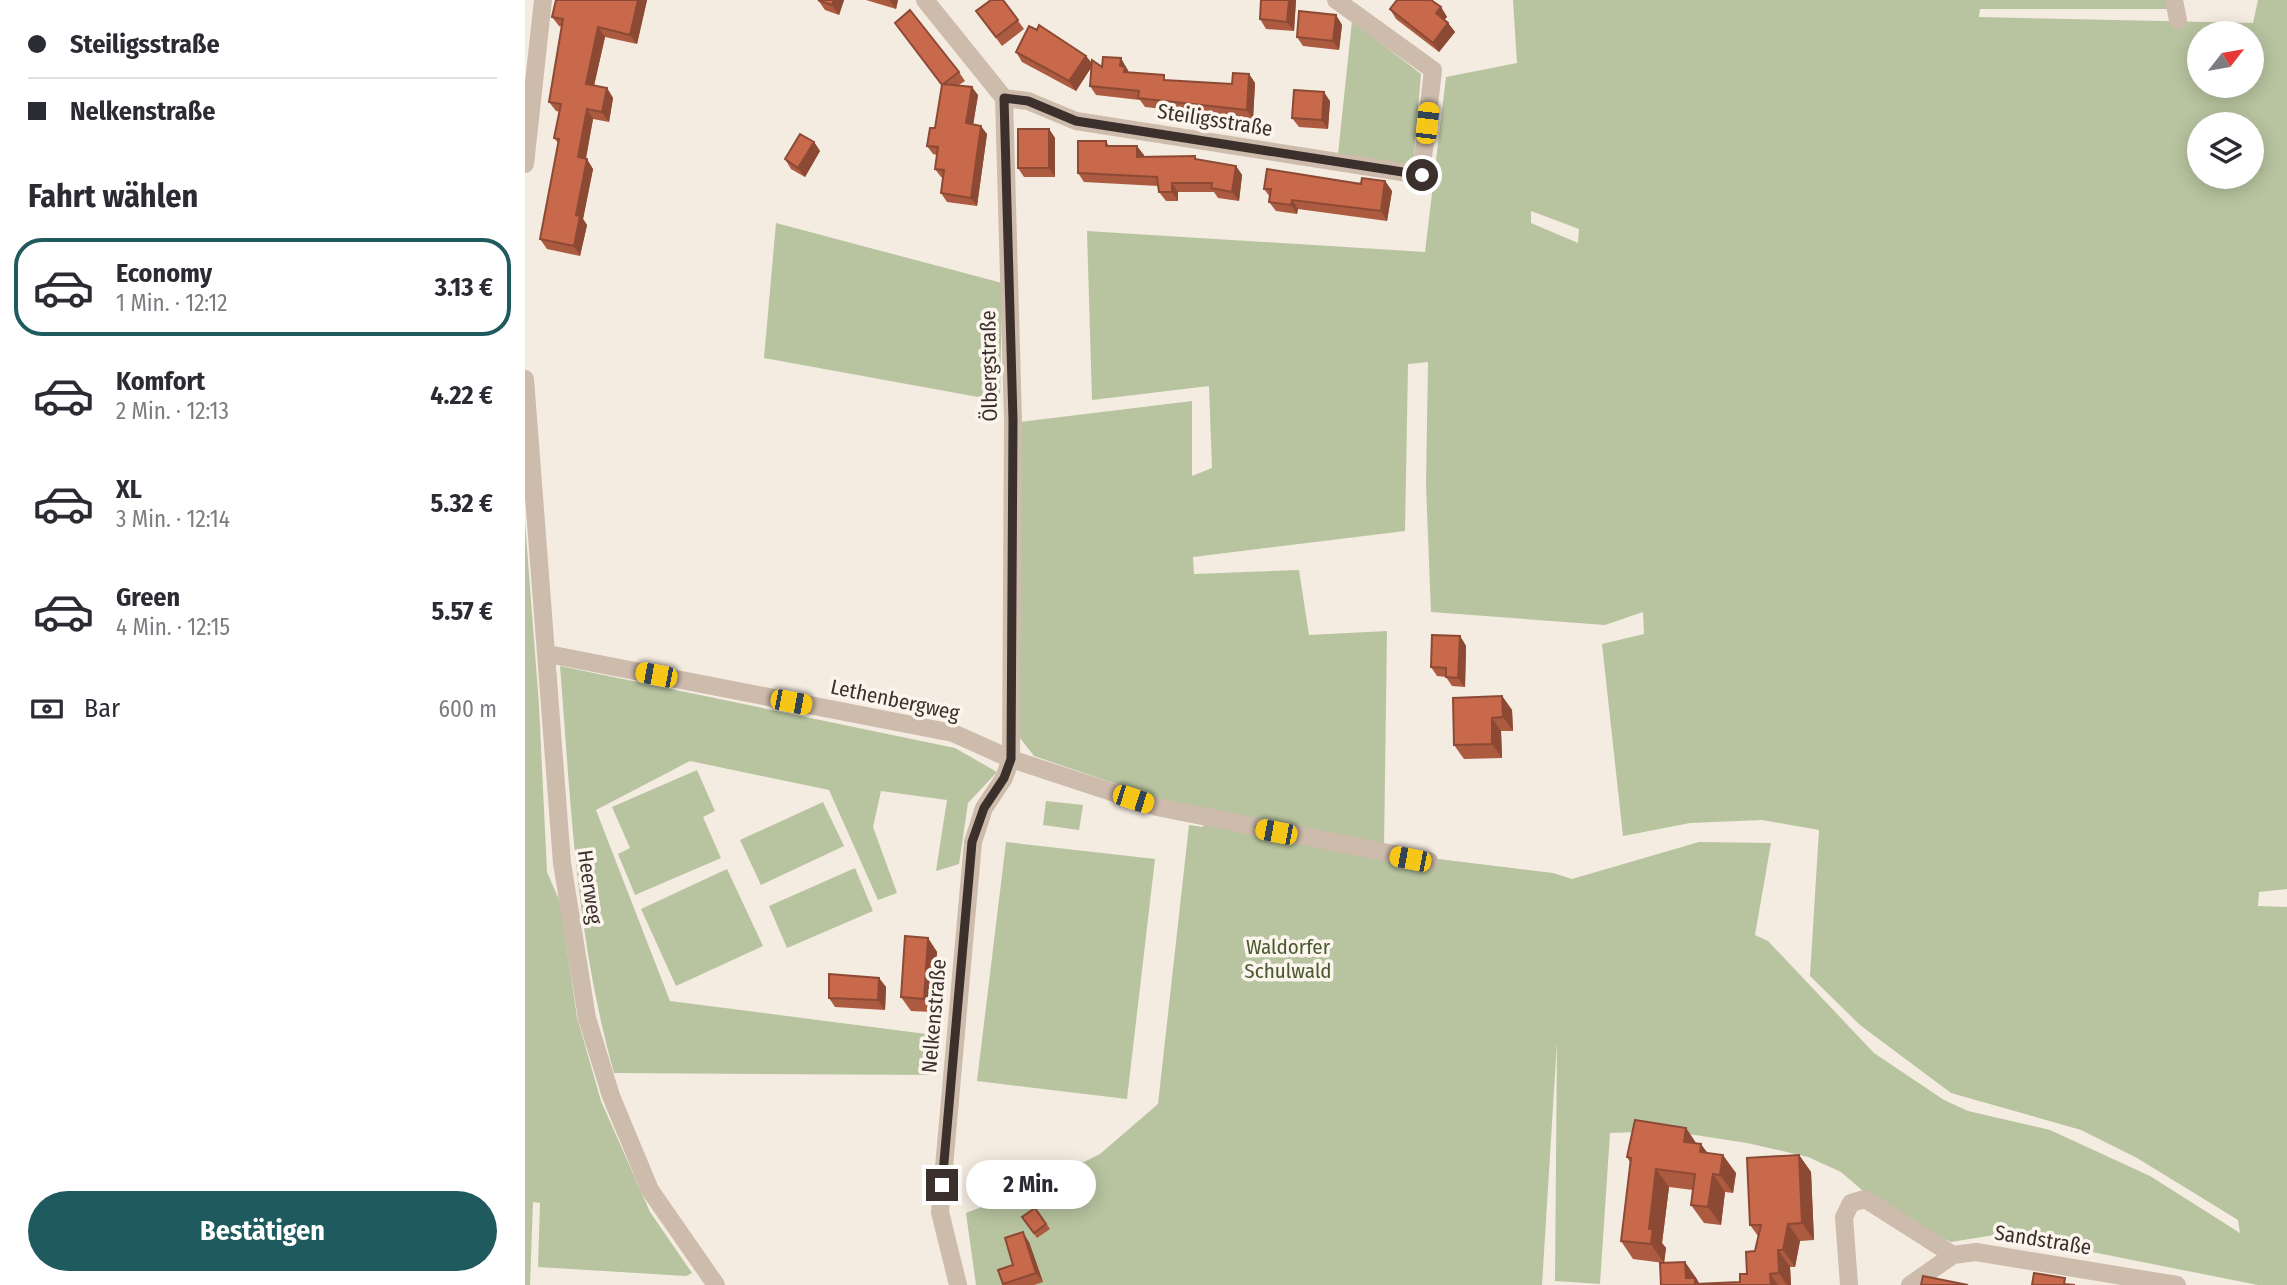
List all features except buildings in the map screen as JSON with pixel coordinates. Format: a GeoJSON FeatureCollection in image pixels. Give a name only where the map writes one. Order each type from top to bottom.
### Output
{"type":"FeatureCollection","features":[{"type":"Feature","properties":{"kind":"street"},"geometry":{"type":"LineString","coordinates":[[525,164],[543,0]]}},
{"type":"Feature","properties":{"kind":"street"},"geometry":{"type":"LineString","coordinates":[[925,0],[1004,98]]}},
{"type":"Feature","properties":{"kind":"street","name":"Steiligsstraße"},"geometry":{"type":"LineString","coordinates":[[1004,98],[1028,101],[1076,121],[1422,175],[1433,70],[1336,0]]}},
{"type":"Feature","properties":{"kind":"street"},"geometry":{"type":"LineString","coordinates":[[2174,0],[2178,20]]}},
{"type":"Feature","properties":{"kind":"street","name":"Ölbergstraße"},"geometry":{"type":"LineString","coordinates":[[1004,98],[1013,420],[1011,759]]}},
{"type":"Feature","properties":{"kind":"street","name":"Heerweg"},"geometry":{"type":"LineString","coordinates":[[525,379],[562,863],[587,1018],[611,1096],[650,1190],[716,1285]]}},
{"type":"Feature","properties":{"kind":"street","name":"Lethenbergweg"},"geometry":{"type":"LineString","coordinates":[[548,654],[953,733],[1011,759],[1157,807],[1429,861]]}},
{"type":"Feature","properties":{"kind":"street","name":"Nelkenstraße"},"geometry":{"type":"LineString","coordinates":[[958,1285],[940,1212],[972,842],[984,808],[1004,778],[1011,759]]}},
{"type":"Feature","properties":{"kind":"street"},"geometry":{"type":"LineString","coordinates":[[1849,1285],[1844,1217],[1851,1203],[1865,1199],[1953,1255],[1910,1285]]}},
{"type":"Feature","properties":{"kind":"street","name":"Sandstraße"},"geometry":{"type":"LineString","coordinates":[[1953,1255],[1993,1254],[2176,1285]]}},
{"type":"Feature","properties":{"kind":"green space","name":"Waldorfer Schulwald"},"geometry":{"type":"Polygon","coordinates":[[[1513,0],[2168,0],[2170,9],[1980,9],[1979,17],[2187,22],[2187,98],[2265,98],[2265,21],[2253,21],[2258,0],[2287,0],[2287,889],[2259,892],[2258,906],[2287,907],[2287,1285],[2258,1285],[2032,1240],[1994,1235],[1951,1242],[1891,1215],[1841,1172],[1808,1157],[1747,1143],[1669,1131],[1610,1133],[1600,1284],[1555,1281],[1557,1042],[1542,1285],[976,1285],[966,1213],[1035,1186],[1100,1154],[1158,1104],[1189,825],[1203,827],[1204,815],[1308,843],[1553,873],[1572,879],[1699,842],[1771,843],[1755,935],[1768,941],[1874,1053],[1944,1100],[1968,1111],[2050,1130],[2150,1176],[2240,1233],[2238,1220],[2137,1158],[2081,1130],[1951,1093],[1860,1025],[1810,976],[1819,830],[1762,820],[1690,823],[1623,836],[1602,644],[1644,634],[1643,612],[1605,625],[1431,612],[1426,485],[1428,362],[1408,364],[1405,531],[1193,557],[1194,574],[1299,570],[1309,635],[1387,631],[1384,848],[1160,799],[1034,756],[1020,738],[1020,422],[1192,401],[1192,476],[1212,468],[1209,386],[1092,400],[1087,231],[1425,252],[1446,77],[1517,63],[1513,0]],[[1531,211],[1531,223],[1578,243],[1579,229],[1531,211]]]}},
{"type":"Feature","properties":{"kind":"green space"},"geometry":{"type":"Polygon","coordinates":[[[1352,21],[1421,74],[1413,167],[1338,154],[1352,21]]]}},
{"type":"Feature","properties":{"kind":"green space"},"geometry":{"type":"Polygon","coordinates":[[[776,223],[1002,283],[1000,401],[764,358],[776,223]]]}},
{"type":"Feature","properties":{"kind":"green space"},"geometry":{"type":"Polygon","coordinates":[[[525,522],[539,705],[547,872],[560,902],[577,1017],[601,1101],[650,1212],[692,1273],[686,1276],[538,1267],[540,1203],[533,1202],[530,1285],[525,1285],[525,522]]]}},
{"type":"Feature","properties":{"kind":"green space"},"geometry":{"type":"Polygon","coordinates":[[[560,666],[955,748],[997,772],[968,803],[959,864],[936,871],[947,800],[881,791],[873,827],[897,893],[878,900],[829,790],[690,761],[596,810],[670,1001],[942,1036],[939,1075],[614,1073],[601,1022],[583,921],[560,666]]]}},
{"type":"Feature","properties":{"kind":"green space"},"geometry":{"type":"Polygon","coordinates":[[[697,770],[715,811],[703,817],[721,858],[635,895],[618,854],[630,848],[612,807],[697,770]]]}},
{"type":"Feature","properties":{"kind":"green space"},"geometry":{"type":"Polygon","coordinates":[[[1046,801],[1083,805],[1079,830],[1043,825],[1046,801]]]}},
{"type":"Feature","properties":{"kind":"green space"},"geometry":{"type":"Polygon","coordinates":[[[823,802],[844,846],[761,885],[740,840],[823,802]]]}},
{"type":"Feature","properties":{"kind":"green space"},"geometry":{"type":"Polygon","coordinates":[[[1006,842],[1155,859],[1127,1099],[977,1081],[1006,842]]]}},
{"type":"Feature","properties":{"kind":"green space"},"geometry":{"type":"Polygon","coordinates":[[[855,868],[873,911],[787,948],[769,906],[855,868]]]}},
{"type":"Feature","properties":{"kind":"green space"},"geometry":{"type":"Polygon","coordinates":[[[727,869],[763,946],[676,986],[641,909],[727,869]]]}},
{"type":"Feature","properties":{"kind":"route"},"geometry":{"type":"LineString","coordinates":[[942,1185],[972,842],[984,808],[1004,778],[1011,759],[1013,420],[1004,98],[1028,101],[1076,121],[1422,175]]}}]}
